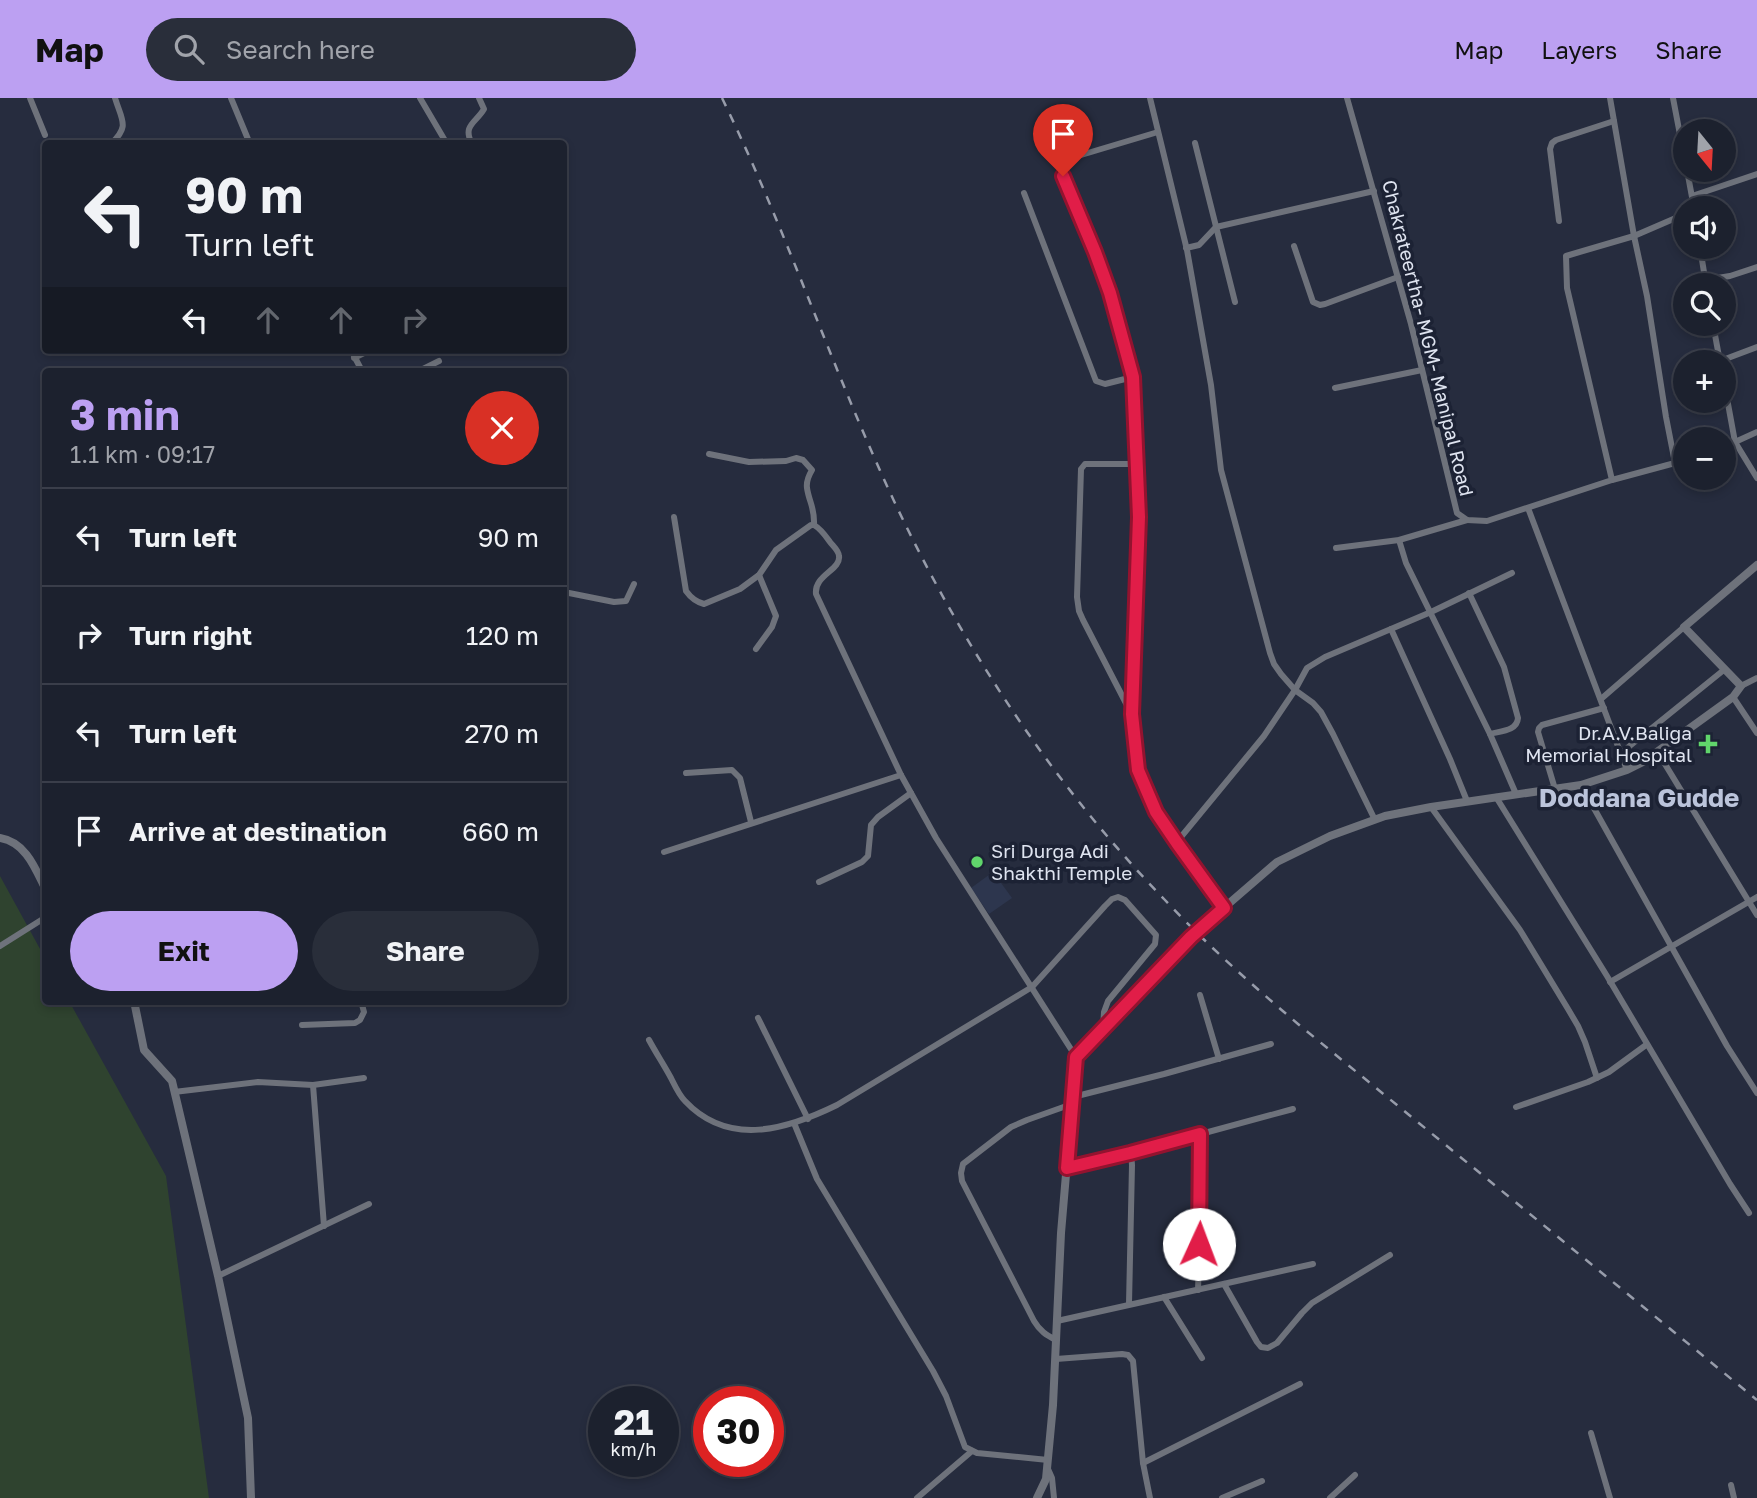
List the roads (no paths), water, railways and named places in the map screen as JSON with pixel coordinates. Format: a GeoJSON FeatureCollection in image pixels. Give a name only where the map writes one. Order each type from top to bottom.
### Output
{"type":"FeatureCollection","features":[{"type":"Feature","properties":{"kind":"street"},"geometry":{"type":"LineString","coordinates":[[30,98],[45,135]]}},
{"type":"Feature","properties":{"kind":"street"},"geometry":{"type":"LineString","coordinates":[[115,98],[124,127],[115,140]]}},
{"type":"Feature","properties":{"kind":"street"},"geometry":{"type":"LineString","coordinates":[[231,98],[248,140]]}},
{"type":"Feature","properties":{"kind":"street"},"geometry":{"type":"LineString","coordinates":[[419,98],[445,140]]}},
{"type":"Feature","properties":{"kind":"street"},"geometry":{"type":"LineString","coordinates":[[470,140],[469,127],[484,109],[480,98]]}},
{"type":"Feature","properties":{"kind":"street"},"geometry":{"type":"LineString","coordinates":[[1150,98],[1186,247],[1211,385],[1221,470],[1274,664],[1295,690],[1321,712],[1375,820]]}},
{"type":"Feature","properties":{"kind":"street","name":"Chakrateertha- MGM- Manipal Road"},"geometry":{"type":"LineString","coordinates":[[1348,98],[1398,277],[1457,513],[1466,520],[1487,521],[1612,480],[1673,464]]}},
{"type":"Feature","properties":{"kind":"street"},"geometry":{"type":"LineString","coordinates":[[1610,98],[1673,453]]}},
{"type":"Feature","properties":{"kind":"street"},"geometry":{"type":"LineString","coordinates":[[1673,98],[1677,119]]}},
{"type":"Feature","properties":{"kind":"street"},"geometry":{"type":"LineString","coordinates":[[1559,221],[1550,149],[1552,143],[1614,121]]}},
{"type":"Feature","properties":{"kind":"street"},"geometry":{"type":"LineString","coordinates":[[1158,132],[1071,158],[1063,176],[1110,293],[1133,377],[1139,517],[1132,714],[1138,770],[1156,812],[1224,908]]}},
{"type":"Feature","properties":{"kind":"street"},"geometry":{"type":"LineString","coordinates":[[1195,143],[1235,302]]}},
{"type":"Feature","properties":{"kind":"street"},"geometry":{"type":"LineString","coordinates":[[1689,182],[1692,196],[1757,174]]}},
{"type":"Feature","properties":{"kind":"street"},"geometry":{"type":"LineString","coordinates":[[1186,247],[1199,244],[1216,227],[1374,191]]}},
{"type":"Feature","properties":{"kind":"street"},"geometry":{"type":"LineString","coordinates":[[1024,192],[1096,381],[1105,384],[1133,377]]}},
{"type":"Feature","properties":{"kind":"street"},"geometry":{"type":"LineString","coordinates":[[1612,480],[1567,288],[1566,256],[1634,236],[1673,219]]}},
{"type":"Feature","properties":{"kind":"street"},"geometry":{"type":"LineString","coordinates":[[1294,246],[1313,302],[1320,305],[1398,277]]}},
{"type":"Feature","properties":{"kind":"street"},"geometry":{"type":"LineString","coordinates":[[1736,274],[1757,267]]}},
{"type":"Feature","properties":{"kind":"street"},"geometry":{"type":"LineString","coordinates":[[1736,356],[1757,347]]}},
{"type":"Feature","properties":{"kind":"street"},"geometry":{"type":"LineString","coordinates":[[353,354],[360,368]]}},
{"type":"Feature","properties":{"kind":"street"},"geometry":{"type":"LineString","coordinates":[[355,358],[362,354]]}},
{"type":"Feature","properties":{"kind":"street"},"geometry":{"type":"LineString","coordinates":[[425,368],[439,361]]}},
{"type":"Feature","properties":{"kind":"street"},"geometry":{"type":"LineString","coordinates":[[1335,388],[1422,370]]}},
{"type":"Feature","properties":{"kind":"street"},"geometry":{"type":"LineString","coordinates":[[1736,442],[1757,432]]}},
{"type":"Feature","properties":{"kind":"street"},"geometry":{"type":"LineString","coordinates":[[1736,444],[1757,478]]}},
{"type":"Feature","properties":{"kind":"street"},"geometry":{"type":"LineString","coordinates":[[709,454],[749,462],[786,461],[796,458],[803,460],[811,470],[807,488],[815,513],[814,525]]}},
{"type":"Feature","properties":{"kind":"street"},"geometry":{"type":"LineString","coordinates":[[1132,714],[1083,620],[1077,597],[1081,469],[1086,464],[1138,464]]}},
{"type":"Feature","properties":{"kind":"street"},"geometry":{"type":"LineString","coordinates":[[1528,508],[1627,770]]}},
{"type":"Feature","properties":{"kind":"street"},"geometry":{"type":"LineString","coordinates":[[674,517],[686,591],[698,603],[704,604],[740,589],[759,575],[776,550],[811,525],[820,528],[838,552],[838,563],[815,587],[816,594],[901,775],[936,838],[1076,1057],[1061,1233],[1054,1405],[1046,1479],[1037,1498]]}},
{"type":"Feature","properties":{"kind":"street"},"geometry":{"type":"LineString","coordinates":[[1336,548],[1399,540],[1466,520]]}},
{"type":"Feature","properties":{"kind":"street"},"geometry":{"type":"LineString","coordinates":[[1399,540],[1406,563],[1490,734],[1516,794]]}},
{"type":"Feature","properties":{"kind":"street"},"geometry":{"type":"LineString","coordinates":[[1601,699],[1757,565]]}},
{"type":"Feature","properties":{"kind":"street"},"geometry":{"type":"LineString","coordinates":[[1177,843],[1264,736],[1307,668],[1325,657],[1431,612],[1512,572]]}},
{"type":"Feature","properties":{"kind":"street"},"geometry":{"type":"LineString","coordinates":[[756,649],[772,627],[776,616],[759,575]]}},
{"type":"Feature","properties":{"kind":"street"},"geometry":{"type":"LineString","coordinates":[[567,593],[614,602],[626,601],[634,584]]}},
{"type":"Feature","properties":{"kind":"street"},"geometry":{"type":"LineString","coordinates":[[1469,593],[1504,667],[1518,718],[1514,728],[1490,734]]}},
{"type":"Feature","properties":{"kind":"street"},"geometry":{"type":"LineString","coordinates":[[1684,627],[1741,686]]}},
{"type":"Feature","properties":{"kind":"street"},"geometry":{"type":"LineString","coordinates":[[1391,629],[1450,759],[1466,802]]}},
{"type":"Feature","properties":{"kind":"street"},"geometry":{"type":"LineString","coordinates":[[1621,753],[1724,669]]}},
{"type":"Feature","properties":{"kind":"street"},"geometry":{"type":"LineString","coordinates":[[1076,1057],[1191,937],[1277,862],[1331,836],[1375,820],[1431,807],[1581,785],[1627,770],[1643,762],[1733,697],[1741,686],[1757,678]]}},
{"type":"Feature","properties":{"kind":"street"},"geometry":{"type":"LineString","coordinates":[[1733,697],[1757,733]]}},
{"type":"Feature","properties":{"kind":"street"},"geometry":{"type":"LineString","coordinates":[[1555,789],[1539,728],[1604,708]]}},
{"type":"Feature","properties":{"kind":"street"},"geometry":{"type":"LineString","coordinates":[[1657,751],[1757,915]]}},
{"type":"Feature","properties":{"kind":"street"},"geometry":{"type":"LineString","coordinates":[[686,773],[732,769],[740,778],[751,822]]}},
{"type":"Feature","properties":{"kind":"street"},"geometry":{"type":"LineString","coordinates":[[664,852],[901,775]]}},
{"type":"Feature","properties":{"kind":"street"},"geometry":{"type":"LineString","coordinates":[[1581,785],[1670,947],[1757,1093]]}},
{"type":"Feature","properties":{"kind":"street"},"geometry":{"type":"LineString","coordinates":[[819,882],[862,862],[868,856],[871,825],[911,793]]}},
{"type":"Feature","properties":{"kind":"street"},"geometry":{"type":"LineString","coordinates":[[1496,797],[1749,1213]]}},
{"type":"Feature","properties":{"kind":"street"},"geometry":{"type":"LineString","coordinates":[[1431,807],[1520,930],[1568,1009],[1581,1034],[1597,1078]]}},
{"type":"Feature","properties":{"kind":"street"},"geometry":{"type":"LineString","coordinates":[[0,838],[5,838],[32,860],[42,882]]}},
{"type":"Feature","properties":{"kind":"street"},"geometry":{"type":"LineString","coordinates":[[649,1040],[683,1099],[713,1122],[740,1130],[778,1128],[808,1119],[837,1105],[1032,987],[1112,899],[1118,897],[1125,900],[1156,935],[1155,944],[1108,1001],[1104,1012],[1104,1029]]}},
{"type":"Feature","properties":{"kind":"street"},"geometry":{"type":"LineString","coordinates":[[1610,982],[1757,897]]}},
{"type":"Feature","properties":{"kind":"street"},"geometry":{"type":"LineString","coordinates":[[0,946],[42,920]]}},
{"type":"Feature","properties":{"kind":"street"},"geometry":{"type":"LineString","coordinates":[[1200,995],[1219,1059]]}},
{"type":"Feature","properties":{"kind":"street"},"geometry":{"type":"LineString","coordinates":[[135,1005],[144,1050],[172,1081],[218,1276],[248,1418],[251,1498]]}},
{"type":"Feature","properties":{"kind":"street"},"geometry":{"type":"LineString","coordinates":[[302,1025],[355,1023],[364,1012],[362,1005]]}},
{"type":"Feature","properties":{"kind":"street"},"geometry":{"type":"LineString","coordinates":[[758,1018],[808,1119]]}},
{"type":"Feature","properties":{"kind":"street"},"geometry":{"type":"LineString","coordinates":[[1056,1340],[1046,1335],[1034,1321],[962,1181],[963,1164],[1011,1127],[1073,1101],[1270,1044]]}},
{"type":"Feature","properties":{"kind":"street"},"geometry":{"type":"LineString","coordinates":[[1516,1107],[1597,1078],[1646,1045]]}},
{"type":"Feature","properties":{"kind":"street"},"geometry":{"type":"LineString","coordinates":[[174,1093],[258,1082],[313,1085],[364,1078]]}},
{"type":"Feature","properties":{"kind":"street"},"geometry":{"type":"LineString","coordinates":[[313,1085],[324,1226]]}},
{"type":"Feature","properties":{"kind":"street"},"geometry":{"type":"LineString","coordinates":[[1067,1168],[1293,1110]]}},
{"type":"Feature","properties":{"kind":"street"},"geometry":{"type":"LineString","coordinates":[[794,1123],[817,1179],[933,1371],[946,1396],[965,1447],[972,1451],[1047,1464]]}},
{"type":"Feature","properties":{"kind":"street"},"geometry":{"type":"LineString","coordinates":[[1198,1290],[1200,1134]]}},
{"type":"Feature","properties":{"kind":"street"},"geometry":{"type":"LineString","coordinates":[[1129,1304],[1130,1153]]}},
{"type":"Feature","properties":{"kind":"street"},"geometry":{"type":"LineString","coordinates":[[218,1276],[369,1204]]}},
{"type":"Feature","properties":{"kind":"street"},"geometry":{"type":"LineString","coordinates":[[1224,1284],[1256,1342],[1261,1347],[1268,1348],[1277,1343],[1312,1303],[1390,1255]]}},
{"type":"Feature","properties":{"kind":"street"},"geometry":{"type":"LineString","coordinates":[[1057,1321],[1313,1264]]}},
{"type":"Feature","properties":{"kind":"street"},"geometry":{"type":"LineString","coordinates":[[1164,1297],[1202,1358]]}},
{"type":"Feature","properties":{"kind":"street"},"geometry":{"type":"LineString","coordinates":[[1056,1359],[1122,1354],[1128,1355],[1133,1361],[1143,1464],[1150,1498]]}},
{"type":"Feature","properties":{"kind":"street"},"geometry":{"type":"LineString","coordinates":[[1143,1464],[1300,1384]]}},
{"type":"Feature","properties":{"kind":"street"},"geometry":{"type":"LineString","coordinates":[[1591,1433],[1610,1498]]}},
{"type":"Feature","properties":{"kind":"street"},"geometry":{"type":"LineString","coordinates":[[917,1498],[972,1451]]}},
{"type":"Feature","properties":{"kind":"street"},"geometry":{"type":"LineString","coordinates":[[1047,1464],[1054,1498]]}},
{"type":"Feature","properties":{"kind":"street"},"geometry":{"type":"LineString","coordinates":[[1330,1498],[1355,1475]]}},
{"type":"Feature","properties":{"kind":"street"},"geometry":{"type":"LineString","coordinates":[[1222,1498],[1262,1481]]}},
{"type":"Feature","properties":{"kind":"street"},"geometry":{"type":"LineString","coordinates":[[1731,1485],[1734,1498]]}},
{"type":"Feature","properties":{"kind":"railway"},"geometry":{"type":"LineString","coordinates":[[722,98],[767,198],[871,451],[921,555],[980,661],[1048,761],[1084,808],[1180,916],[1263,994],[1757,1400]]}},
{"type":"Feature","properties":{"kind":"place","name":"Dr.A.V.Baliga Memorial Hospital"},"geometry":{"type":"Point","coordinates":[1708,744]}},
{"type":"Feature","properties":{"kind":"place","name":"Sri Durga Adi Shakthi Temple"},"geometry":{"type":"Point","coordinates":[977,862]}},
{"type":"Feature","properties":{"kind":"district","name":"Doddana Gudde"},"geometry":{"type":"Point","coordinates":[1639,798]}}]}
